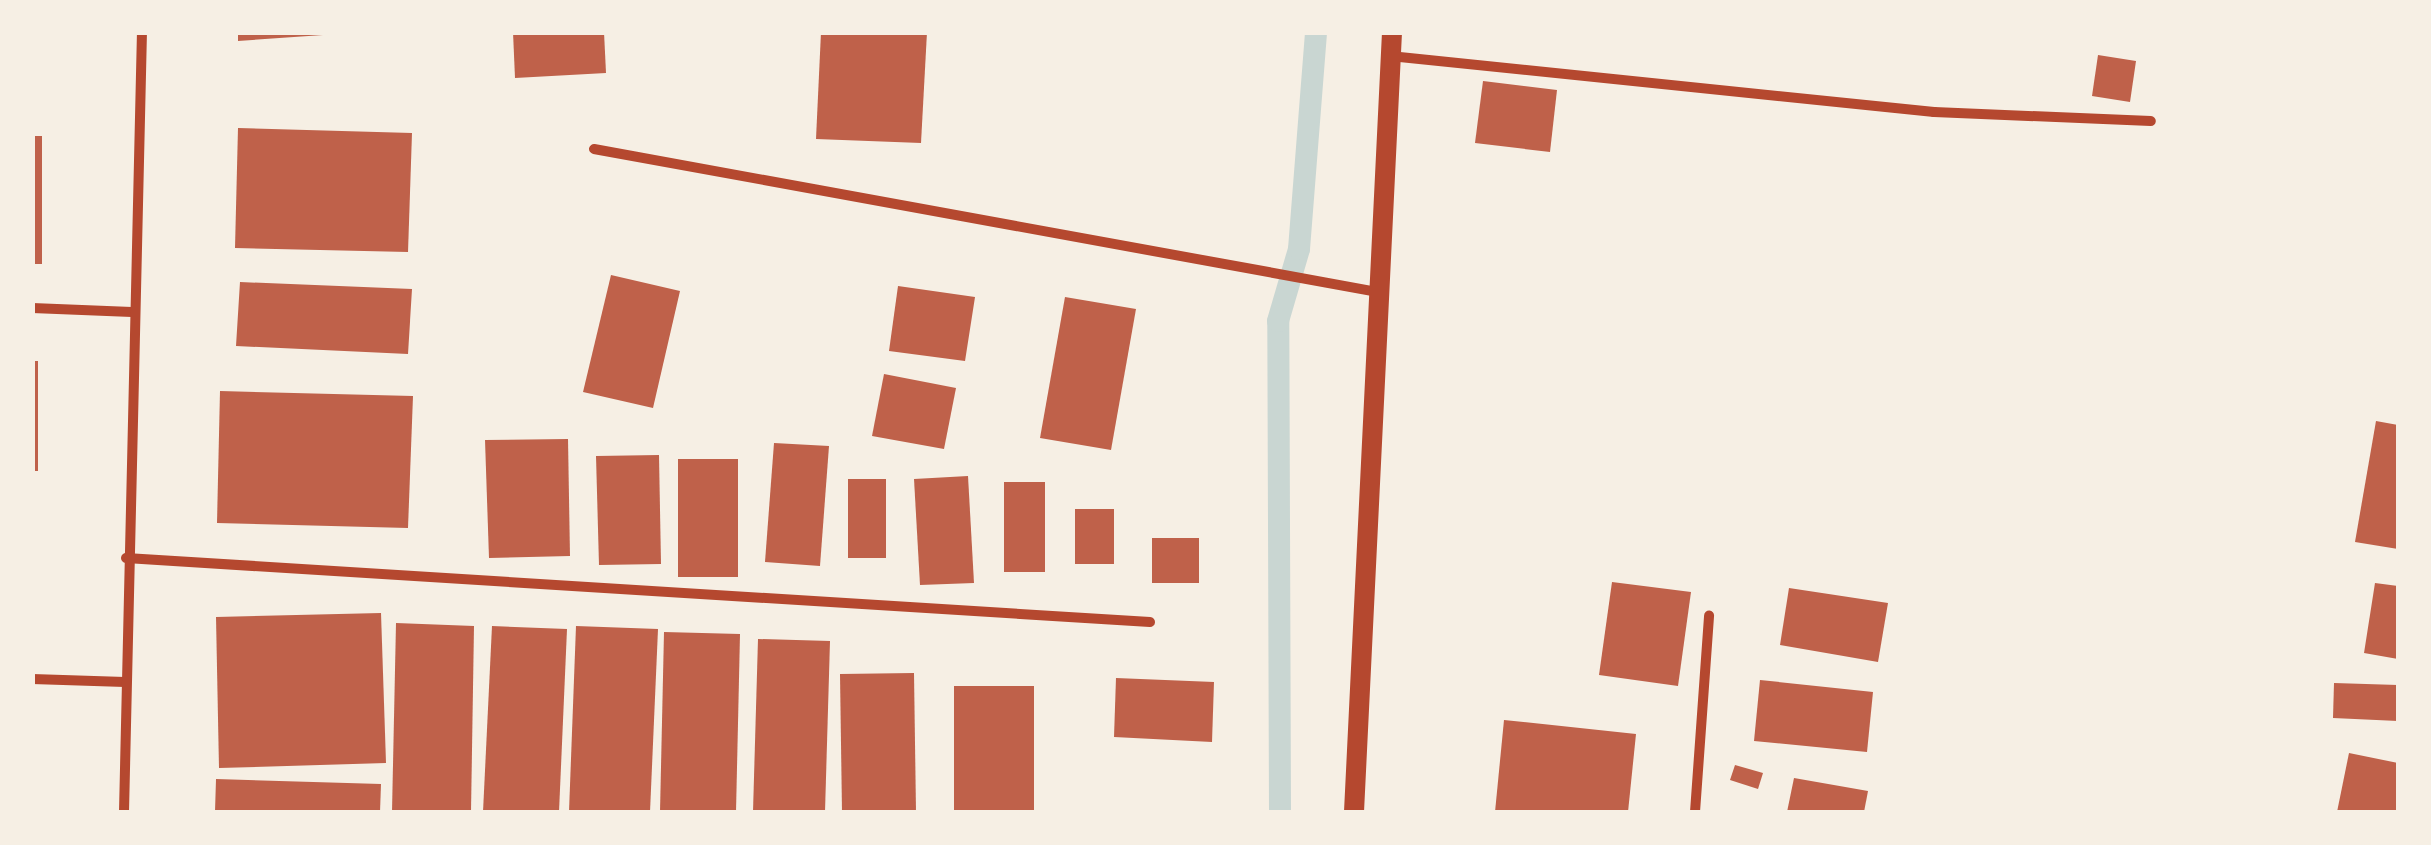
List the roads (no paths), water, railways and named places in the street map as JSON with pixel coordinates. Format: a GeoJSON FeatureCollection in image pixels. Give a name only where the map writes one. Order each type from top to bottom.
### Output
{"type":"FeatureCollection","features":[{"type":"Feature","properties":{"kind":"main road"},"geometry":{"type":"LineString","coordinates":[[1354,812],[1392,32]]}},
{"type":"Feature","properties":{"kind":"street"},"geometry":{"type":"LineString","coordinates":[[124,812],[126,558],[142,32]]}},
{"type":"Feature","properties":{"kind":"street"},"geometry":{"type":"LineString","coordinates":[[1390,56],[1934,112],[2151,121]]}},
{"type":"Feature","properties":{"kind":"street"},"geometry":{"type":"LineString","coordinates":[[594,150],[1255,273],[1378,292]]}},
{"type":"Feature","properties":{"kind":"street"},"geometry":{"type":"LineString","coordinates":[[32,308],[132,312]]}},
{"type":"Feature","properties":{"kind":"street"},"geometry":{"type":"LineString","coordinates":[[126,558],[1150,622]]}},
{"type":"Feature","properties":{"kind":"street"},"geometry":{"type":"LineString","coordinates":[[1696,812],[1709,615]]}},
{"type":"Feature","properties":{"kind":"street"},"geometry":{"type":"LineString","coordinates":[[32,679],[125,682]]}},
{"type":"Feature","properties":{"kind":"waterway"},"geometry":{"type":"LineString","coordinates":[[1280,812],[1278,321],[1299,249],[1316,32]]}}]}
